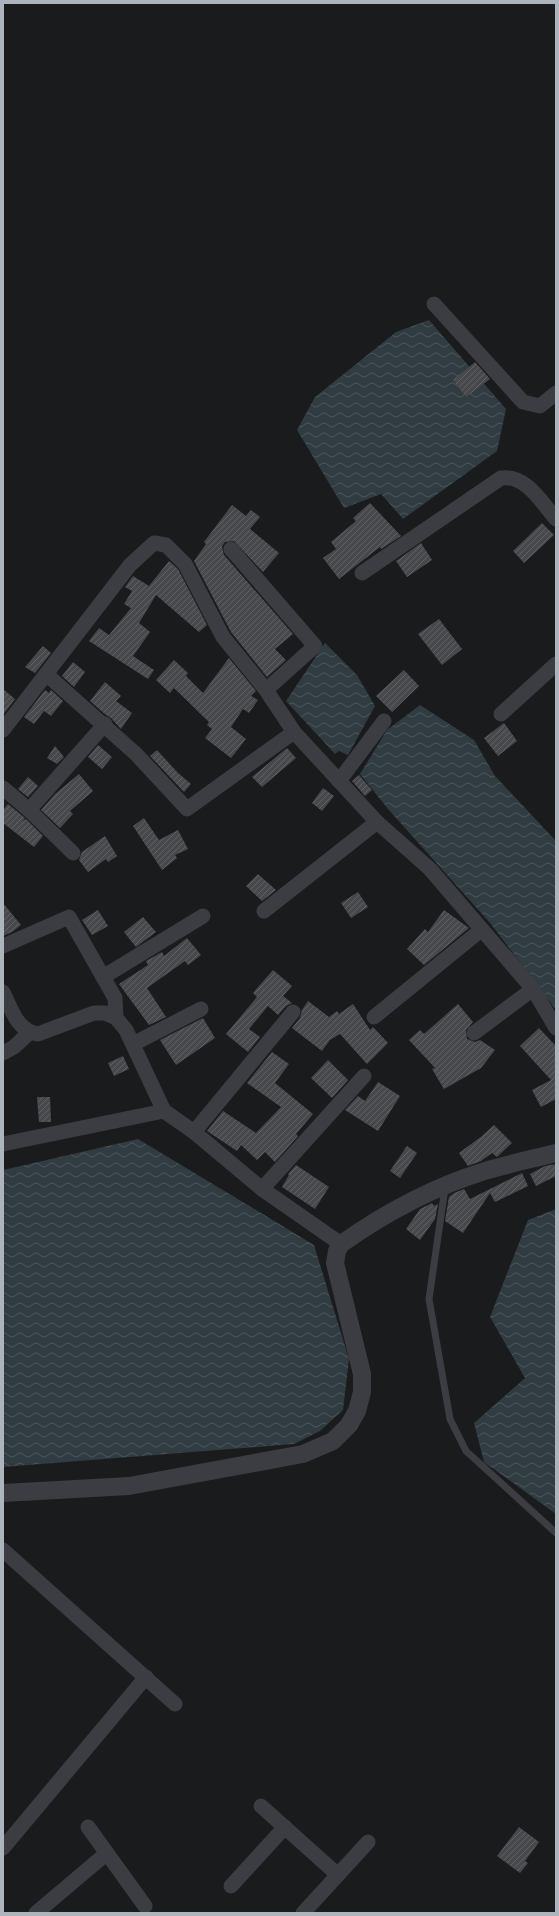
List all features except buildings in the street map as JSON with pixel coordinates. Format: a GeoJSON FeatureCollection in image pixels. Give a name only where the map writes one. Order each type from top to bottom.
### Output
{"type":"FeatureCollection","features":[{"type":"Feature","properties":{"kind":"street"},"geometry":{"type":"LineString","coordinates":[[434,304],[523,402],[540,406],[556,393]]}},
{"type":"Feature","properties":{"kind":"street"},"geometry":{"type":"LineString","coordinates":[[362,573],[501,478],[509,477],[517,479],[530,488],[556,520]]}},
{"type":"Feature","properties":{"kind":"street"},"geometry":{"type":"LineString","coordinates":[[3,730],[130,566],[154,543],[166,545],[185,564],[223,637],[266,690],[294,732],[378,822],[430,870],[533,989],[556,1028]]}},
{"type":"Feature","properties":{"kind":"street"},"geometry":{"type":"LineString","coordinates":[[231,549],[315,646],[266,690]]}},
{"type":"Feature","properties":{"kind":"street"},"geometry":{"type":"LineString","coordinates":[[501,714],[556,664]]}},
{"type":"Feature","properties":{"kind":"street"},"geometry":{"type":"LineString","coordinates":[[46,674],[105,724],[136,754],[186,809],[294,732]]}},
{"type":"Feature","properties":{"kind":"street"},"geometry":{"type":"LineString","coordinates":[[339,781],[384,721]]}},
{"type":"Feature","properties":{"kind":"street"},"geometry":{"type":"LineString","coordinates":[[29,810],[105,724]]}},
{"type":"Feature","properties":{"kind":"street"},"geometry":{"type":"LineString","coordinates":[[3,788],[29,810],[73,853]]}},
{"type":"Feature","properties":{"kind":"street"},"geometry":{"type":"LineString","coordinates":[[264,911],[378,822]]}},
{"type":"Feature","properties":{"kind":"street"},"geometry":{"type":"LineString","coordinates":[[103,977],[203,916]]}},
{"type":"Feature","properties":{"kind":"street"},"geometry":{"type":"LineString","coordinates":[[3,946],[69,917],[115,998],[116,1018]]}},
{"type":"Feature","properties":{"kind":"street"},"geometry":{"type":"LineString","coordinates":[[374,1017],[481,930]]}},
{"type":"Feature","properties":{"kind":"street"},"geometry":{"type":"LineString","coordinates":[[474,1034],[533,989]]}},
{"type":"Feature","properties":{"kind":"street"},"geometry":{"type":"LineString","coordinates":[[3,992],[20,1025],[29,1033],[38,1034],[94,1013],[105,1013],[116,1018],[126,1030],[164,1111],[194,1132],[262,1189],[341,1244]]}},
{"type":"Feature","properties":{"kind":"street"},"geometry":{"type":"LineString","coordinates":[[133,1044],[201,1009]]}},
{"type":"Feature","properties":{"kind":"street"},"geometry":{"type":"LineString","coordinates":[[194,1132],[293,1012]]}},
{"type":"Feature","properties":{"kind":"street"},"geometry":{"type":"LineString","coordinates":[[3,1053],[14,1047],[29,1033]]}},
{"type":"Feature","properties":{"kind":"street"},"geometry":{"type":"LineString","coordinates":[[262,1189],[364,1076]]}},
{"type":"Feature","properties":{"kind":"street"},"geometry":{"type":"LineString","coordinates":[[3,1144],[164,1111]]}},
{"type":"Feature","properties":{"kind":"street"},"geometry":{"type":"LineString","coordinates":[[3,1493],[130,1486],[303,1454],[333,1441],[349,1425],[357,1411],[362,1392],[362,1374],[335,1263],[337,1251],[341,1244],[391,1212],[445,1186],[485,1171],[556,1153]]}},
{"type":"Feature","properties":{"kind":"street"},"geometry":{"type":"LineString","coordinates":[[3,1550],[175,1704]]}},
{"type":"Feature","properties":{"kind":"street"},"geometry":{"type":"LineString","coordinates":[[3,1848],[146,1677]]}},
{"type":"Feature","properties":{"kind":"street"},"geometry":{"type":"LineString","coordinates":[[261,1806],[338,1875]]}},
{"type":"Feature","properties":{"kind":"street"},"geometry":{"type":"LineString","coordinates":[[88,1827],[145,1906]]}},
{"type":"Feature","properties":{"kind":"street"},"geometry":{"type":"LineString","coordinates":[[231,1886],[285,1827]]}},
{"type":"Feature","properties":{"kind":"street"},"geometry":{"type":"LineString","coordinates":[[303,1913],[368,1842]]}},
{"type":"Feature","properties":{"kind":"street"},"geometry":{"type":"LineString","coordinates":[[45,1910],[107,1853]]}},
{"type":"Feature","properties":{"kind":"lane"},"geometry":{"type":"LineString","coordinates":[[445,1186],[429,1299],[450,1419],[466,1451],[556,1533]]}},
{"type":"Feature","properties":{"kind":"water"},"geometry":{"type":"Polygon","coordinates":[[[429,320],[506,409],[497,451],[403,519],[381,494],[344,508],[297,430],[315,397],[396,332],[429,320]]]}},
{"type":"Feature","properties":{"kind":"water"},"geometry":{"type":"Polygon","coordinates":[[[325,643],[357,675],[375,706],[348,755],[339,751],[335,754],[286,701],[325,643]]]}},
{"type":"Feature","properties":{"kind":"water"},"geometry":{"type":"Polygon","coordinates":[[[420,705],[474,740],[495,776],[556,841],[556,1010],[490,923],[388,809],[360,774],[387,730],[420,705]]]}},
{"type":"Feature","properties":{"kind":"water"},"geometry":{"type":"Polygon","coordinates":[[[138,1139],[314,1245],[349,1359],[343,1410],[320,1431],[294,1444],[3,1467],[3,1170],[138,1139]]]}},
{"type":"Feature","properties":{"kind":"water"},"geometry":{"type":"Polygon","coordinates":[[[556,1209],[556,1514],[484,1462],[474,1423],[525,1378],[490,1317],[528,1220],[556,1209]]]}}]}
